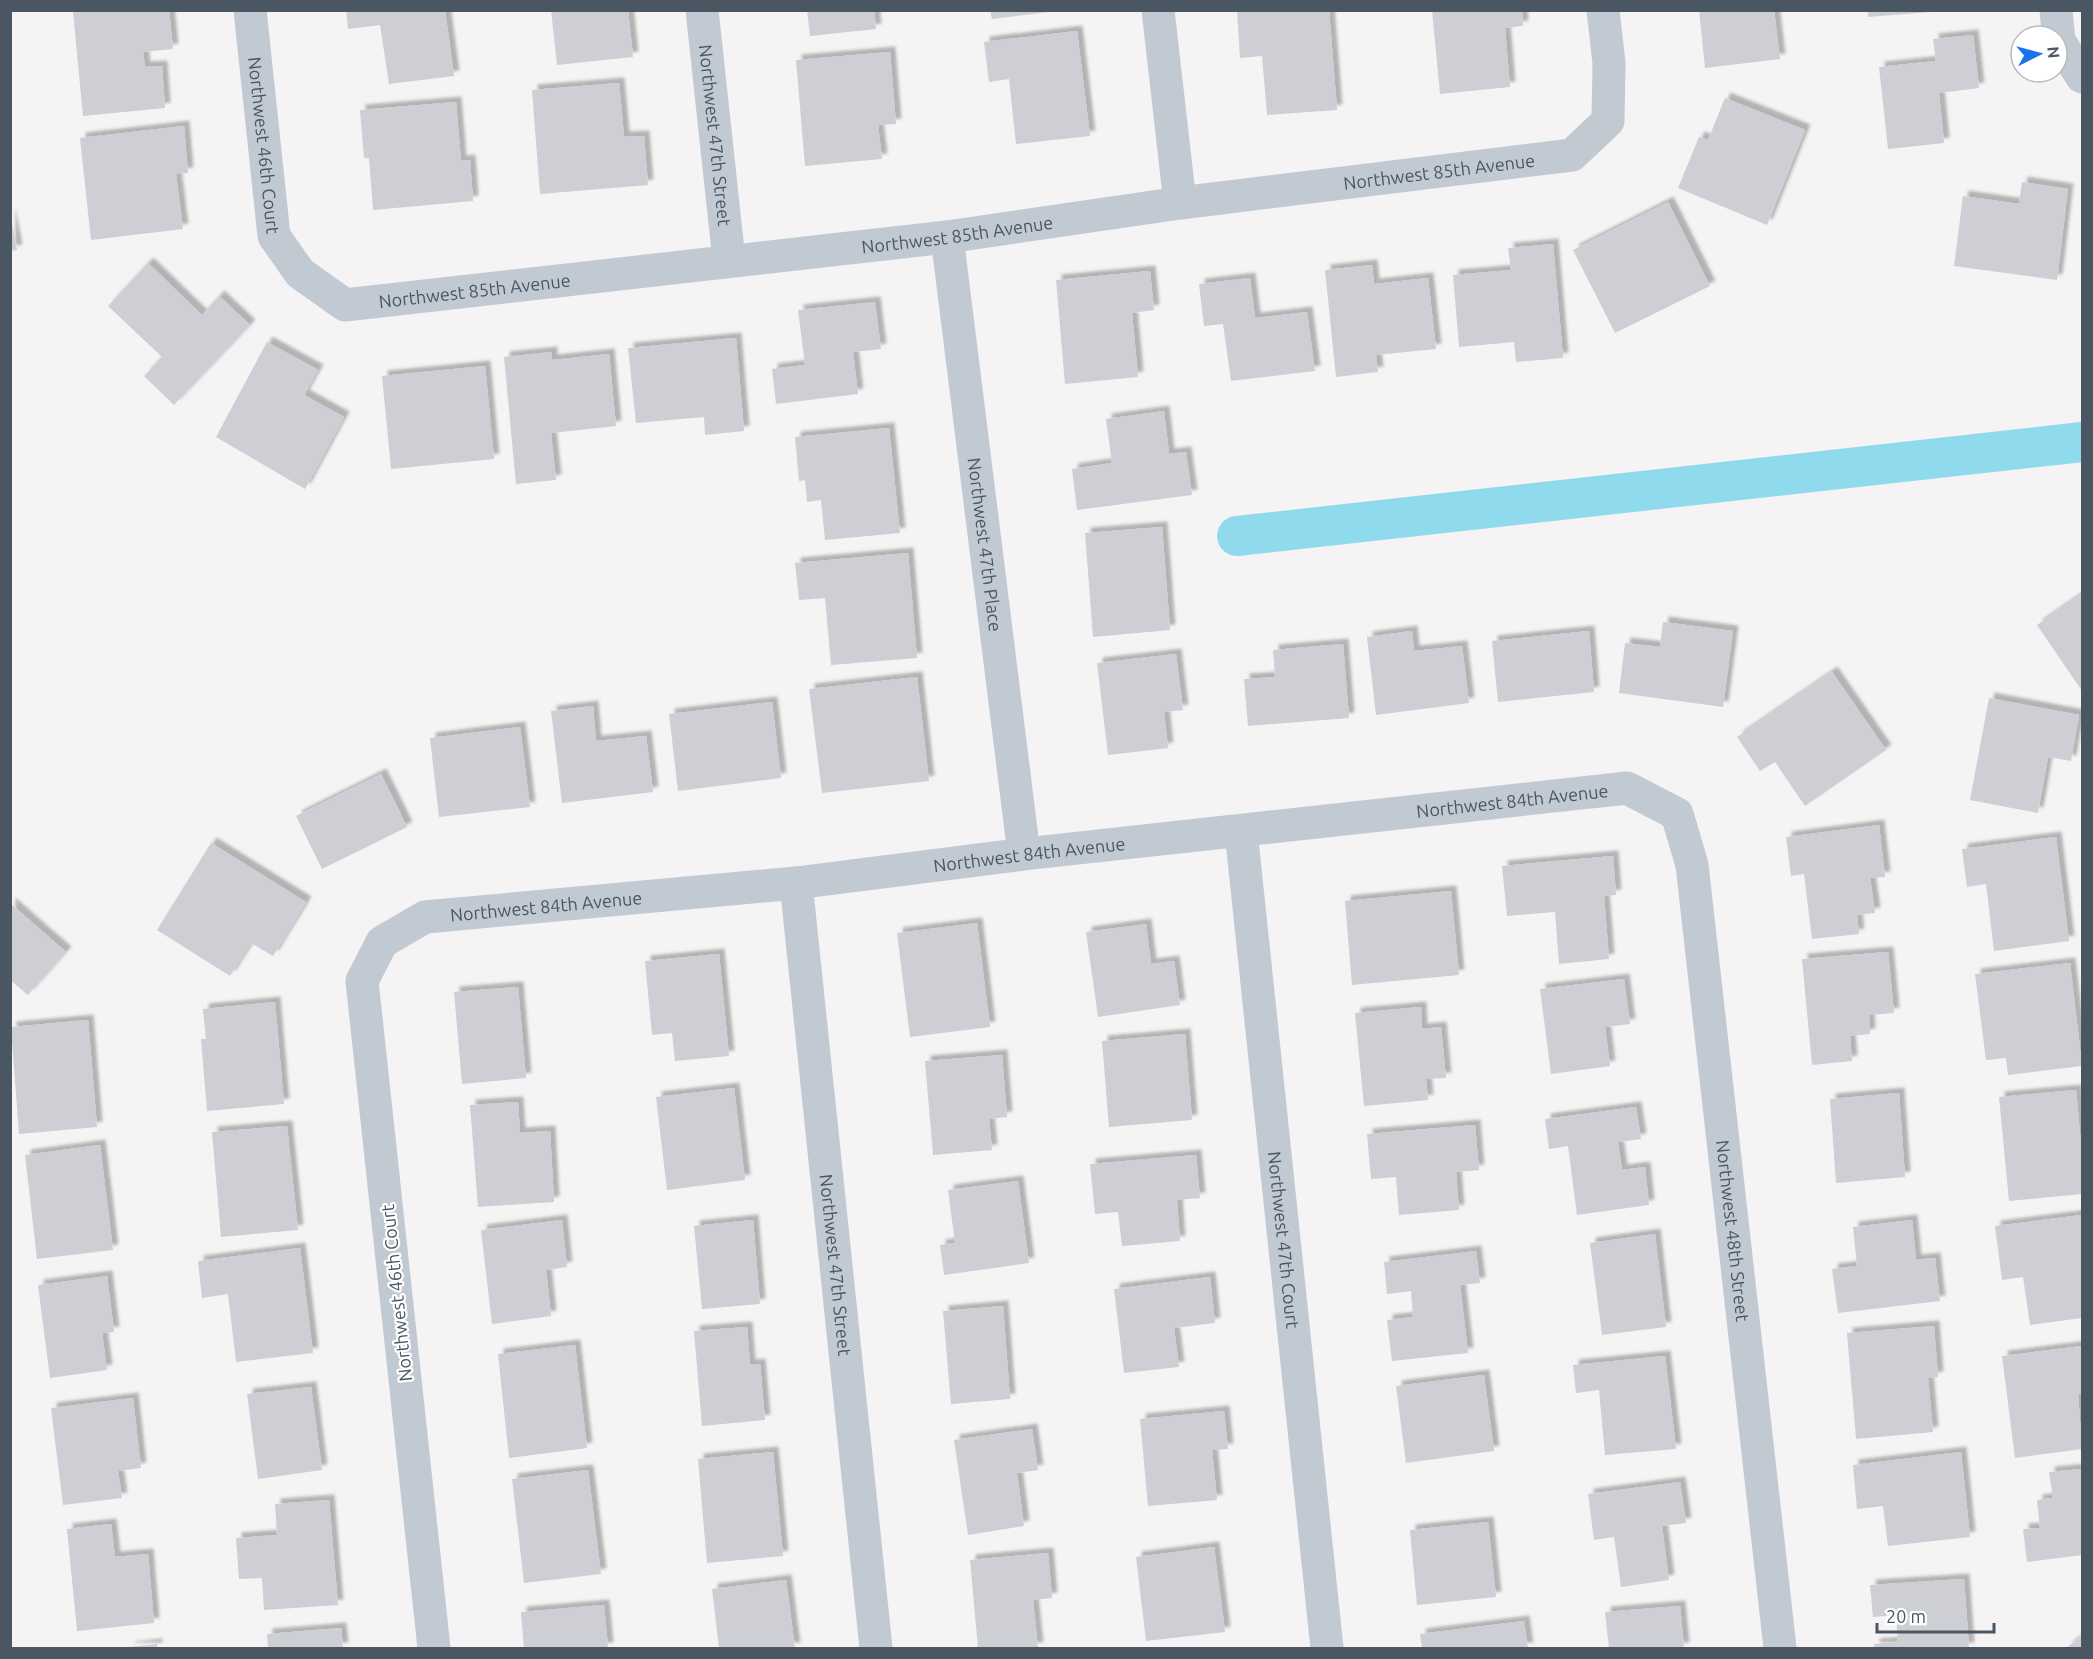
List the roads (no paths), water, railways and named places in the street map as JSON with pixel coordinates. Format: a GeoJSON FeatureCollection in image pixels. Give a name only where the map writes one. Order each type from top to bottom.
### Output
{"type":"FeatureCollection","features":[{"type":"Feature","properties":{"kind":"street","name":"Northwest 46th Court"},"geometry":{"type":"LineString","coordinates":[[250,10],[274,236],[300,273]]}},
{"type":"Feature","properties":{"kind":"street","name":"Northwest 47th Street"},"geometry":{"type":"LineString","coordinates":[[702,10],[729,260]]}},
{"type":"Feature","properties":{"kind":"street"},"geometry":{"type":"LineString","coordinates":[[1158,10],[1180,203]]}},
{"type":"Feature","properties":{"kind":"street","name":"Northwest 85th Avenue"},"geometry":{"type":"LineString","coordinates":[[300,273],[345,305],[947,237],[1180,203],[1572,155],[1608,122],[1609,63],[1604,10]]}},
{"type":"Feature","properties":{"kind":"street"},"geometry":{"type":"LineString","coordinates":[[2056,10],[2059,41],[2082,77]]}},
{"type":"Feature","properties":{"kind":"street","name":"Northwest 47th Place"},"geometry":{"type":"LineString","coordinates":[[947,237],[1024,854]]}},
{"type":"Feature","properties":{"kind":"street","name":"Northwest 84th Avenue"},"geometry":{"type":"LineString","coordinates":[[382,942],[425,917],[796,883],[1024,854],[1627,788],[1677,814]]}},
{"type":"Feature","properties":{"kind":"street","name":"Northwest 48th Street"},"geometry":{"type":"LineString","coordinates":[[1677,814],[1692,865],[1780,1648]]}},
{"type":"Feature","properties":{"kind":"street","name":"Northwest 47th Court"},"geometry":{"type":"LineString","coordinates":[[1241,831],[1327,1648]]}},
{"type":"Feature","properties":{"kind":"street","name":"Northwest 47th Street"},"geometry":{"type":"LineString","coordinates":[[796,883],[876,1648]]}},
{"type":"Feature","properties":{"kind":"street","name":"Northwest 46th Court"},"geometry":{"type":"LineString","coordinates":[[382,942],[362,981],[434,1648]]}},
{"type":"Feature","properties":{"kind":"waterway"},"geometry":{"type":"LineString","coordinates":[[1237,536],[2082,442]]}}]}
